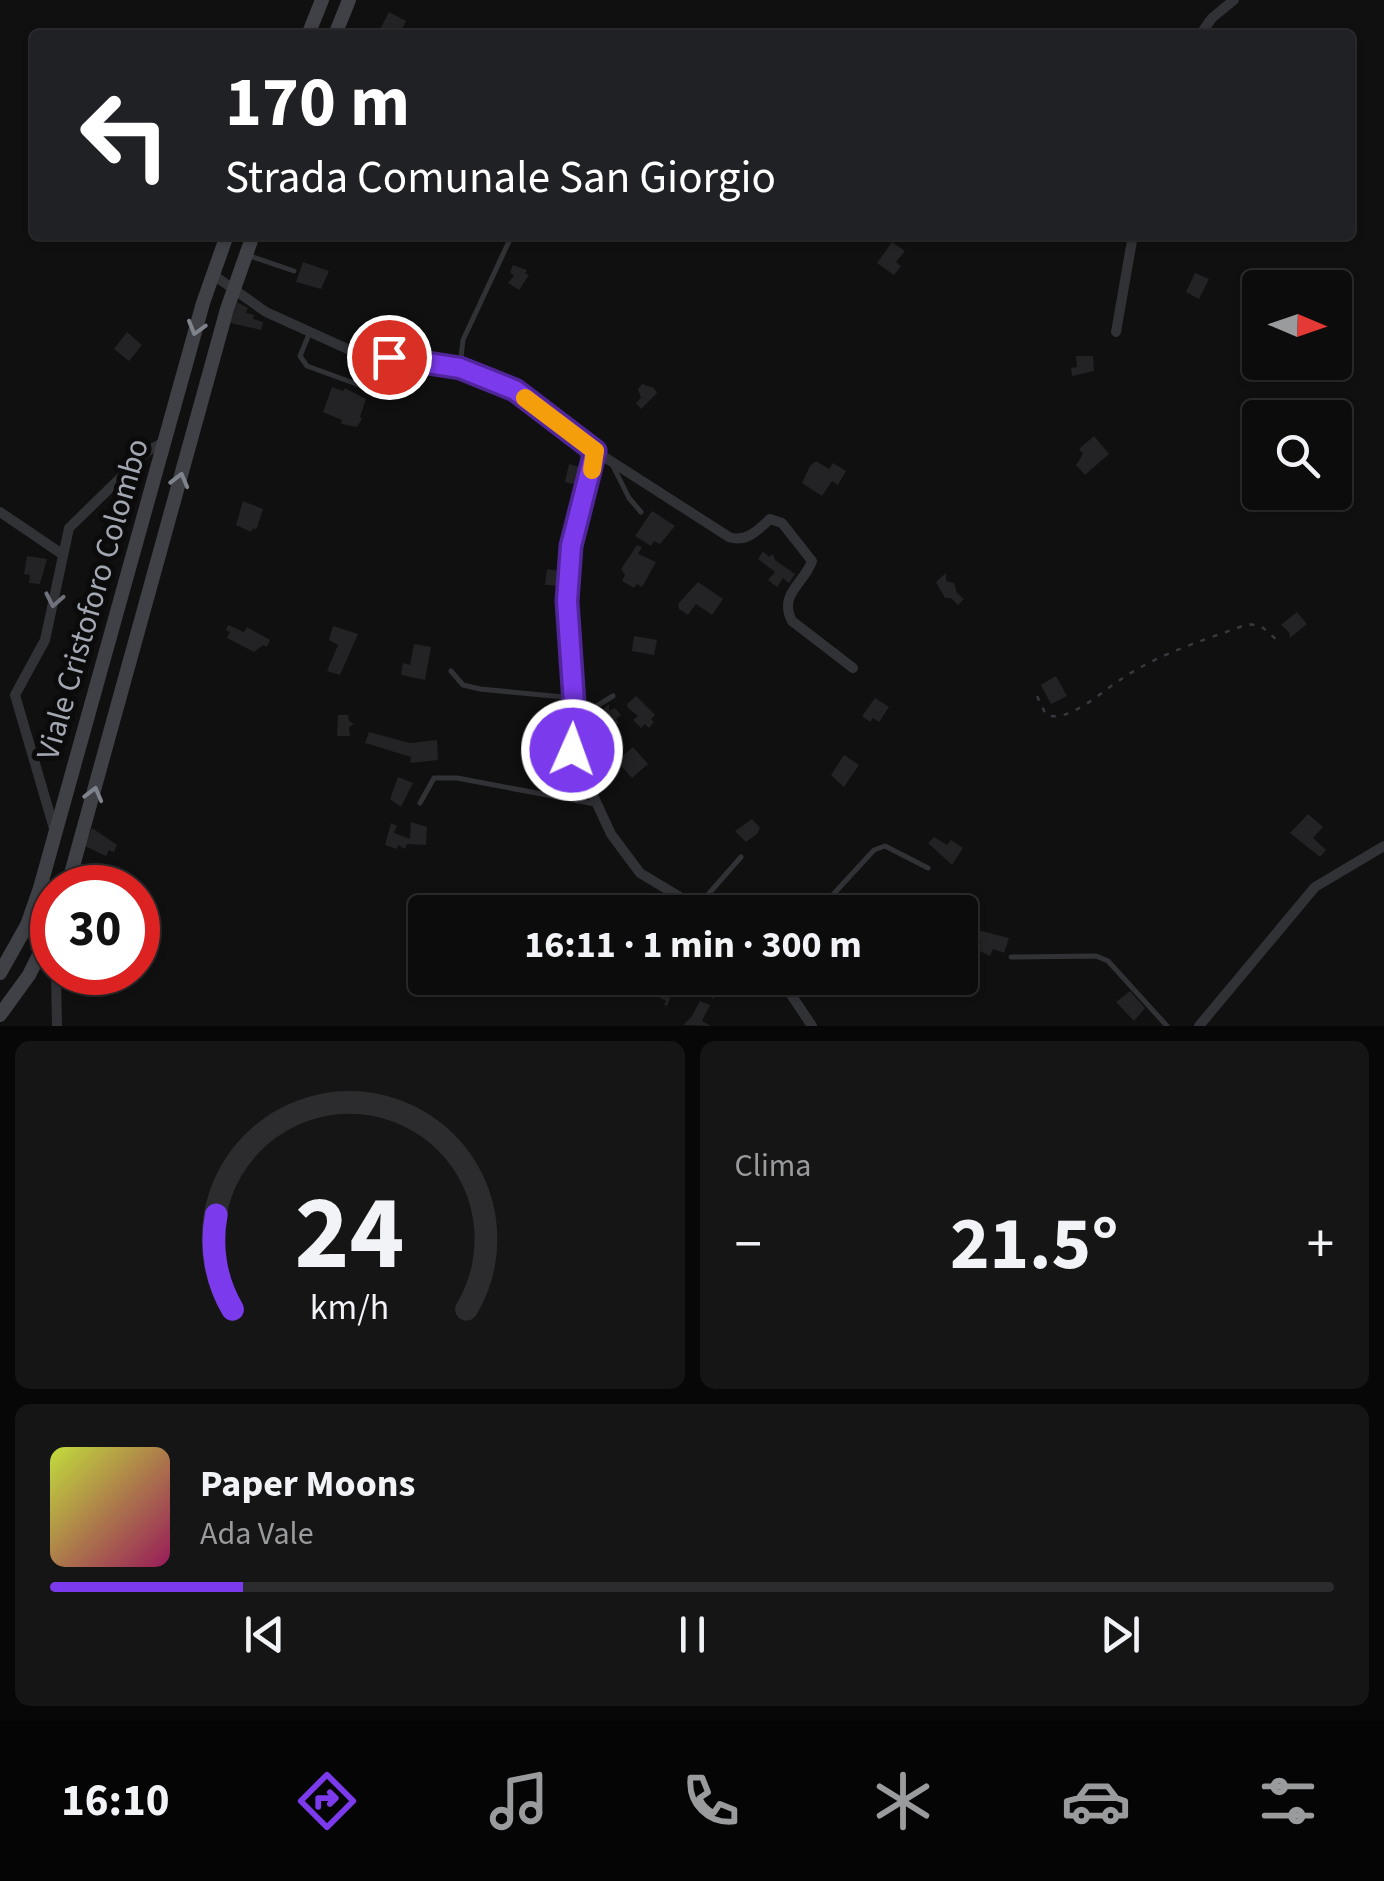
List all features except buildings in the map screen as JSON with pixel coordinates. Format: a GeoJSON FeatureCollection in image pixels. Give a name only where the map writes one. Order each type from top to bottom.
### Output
{"type":"FeatureCollection","features":[{"type":"Feature","properties":{"kind":"main road"},"geometry":{"type":"LineString","coordinates":[[310,30],[322,0]]}},
{"type":"Feature","properties":{"kind":"main road"},"geometry":{"type":"LineString","coordinates":[[336,30],[349,0]]}},
{"type":"Feature","properties":{"kind":"main road","name":"Viale Cristoforo Colombo"},"geometry":{"type":"LineString","coordinates":[[0,973],[24,930],[55,834],[212,274],[225,240]]}},
{"type":"Feature","properties":{"kind":"main road","name":"Viale Cristoforo Colombo"},"geometry":{"type":"LineString","coordinates":[[73,865],[234,288],[252,240]]}},
{"type":"Feature","properties":{"kind":"main road"},"geometry":{"type":"LineString","coordinates":[[24,930],[30,931]]}},
{"type":"Feature","properties":{"kind":"main road"},"geometry":{"type":"LineString","coordinates":[[0,1014],[30,972]]}},
{"type":"Feature","properties":{"kind":"street"},"geometry":{"type":"LineString","coordinates":[[1204,30],[1234,0]]}},
{"type":"Feature","properties":{"kind":"street"},"geometry":{"type":"LineString","coordinates":[[1116,332],[1133,240]]}},
{"type":"Feature","properties":{"kind":"street"},"geometry":{"type":"LineString","coordinates":[[212,274],[266,312],[352,351],[460,368],[515,390],[595,451],[736,539],[752,534],[770,519],[782,523],[812,560],[786,601],[786,611],[792,622],[852,668]]}},
{"type":"Feature","properties":{"kind":"street"},"geometry":{"type":"LineString","coordinates":[[55,834],[15,695],[44,640],[69,528],[150,450],[164,442]]}},
{"type":"Feature","properties":{"kind":"street"},"geometry":{"type":"LineString","coordinates":[[595,451],[571,546],[567,601],[575,719],[572,750],[611,834],[640,873],[676,895]]}},
{"type":"Feature","properties":{"kind":"street"},"geometry":{"type":"LineString","coordinates":[[0,512],[62,554]]}},
{"type":"Feature","properties":{"kind":"street"},"geometry":{"type":"LineString","coordinates":[[1198,1026],[1316,887],[1384,846]]}},
{"type":"Feature","properties":{"kind":"street"},"geometry":{"type":"LineString","coordinates":[[56,995],[57,1026]]}},
{"type":"Feature","properties":{"kind":"street"},"geometry":{"type":"LineString","coordinates":[[791,995],[812,1026]]}},
{"type":"Feature","properties":{"kind":"lane"},"geometry":{"type":"LineString","coordinates":[[460,368],[462,340],[510,240]]}},
{"type":"Feature","properties":{"kind":"lane"},"geometry":{"type":"LineString","coordinates":[[246,254],[294,272]]}},
{"type":"Feature","properties":{"kind":"lane"},"geometry":{"type":"LineString","coordinates":[[310,332],[300,356],[308,366],[362,386]]}},
{"type":"Feature","properties":{"kind":"lane"},"geometry":{"type":"LineString","coordinates":[[610,460],[629,498],[641,512]]}},
{"type":"Feature","properties":{"kind":"lane"},"geometry":{"type":"LineString","coordinates":[[451,670],[463,685],[480,689],[574,698]]}},
{"type":"Feature","properties":{"kind":"lane"},"geometry":{"type":"LineString","coordinates":[[575,719],[613,696]]}},
{"type":"Feature","properties":{"kind":"lane"},"geometry":{"type":"LineString","coordinates":[[420,803],[434,778],[457,778],[597,804]]}},
{"type":"Feature","properties":{"kind":"lane"},"geometry":{"type":"LineString","coordinates":[[833,895],[874,850],[885,846],[928,868]]}},
{"type":"Feature","properties":{"kind":"lane"},"geometry":{"type":"LineString","coordinates":[[712,895],[741,857]]}},
{"type":"Feature","properties":{"kind":"lane"},"geometry":{"type":"LineString","coordinates":[[1010,957],[1096,956],[1108,961],[1166,1026]]}},
{"type":"Feature","properties":{"kind":"path"},"geometry":{"type":"LineString","coordinates":[[1037,696],[1046,714],[1056,717],[1085,704],[1149,662],[1248,624],[1261,626],[1278,641]]}},
{"type":"Feature","properties":{"kind":"slow traffic"},"geometry":{"type":"LineString","coordinates":[[525,398],[595,451],[592,470]]}},
{"type":"Feature","properties":{"kind":"route"},"geometry":{"type":"LineString","coordinates":[[389,357],[460,368],[515,390],[595,451],[571,546],[567,601],[575,718],[572,750]]}}]}
